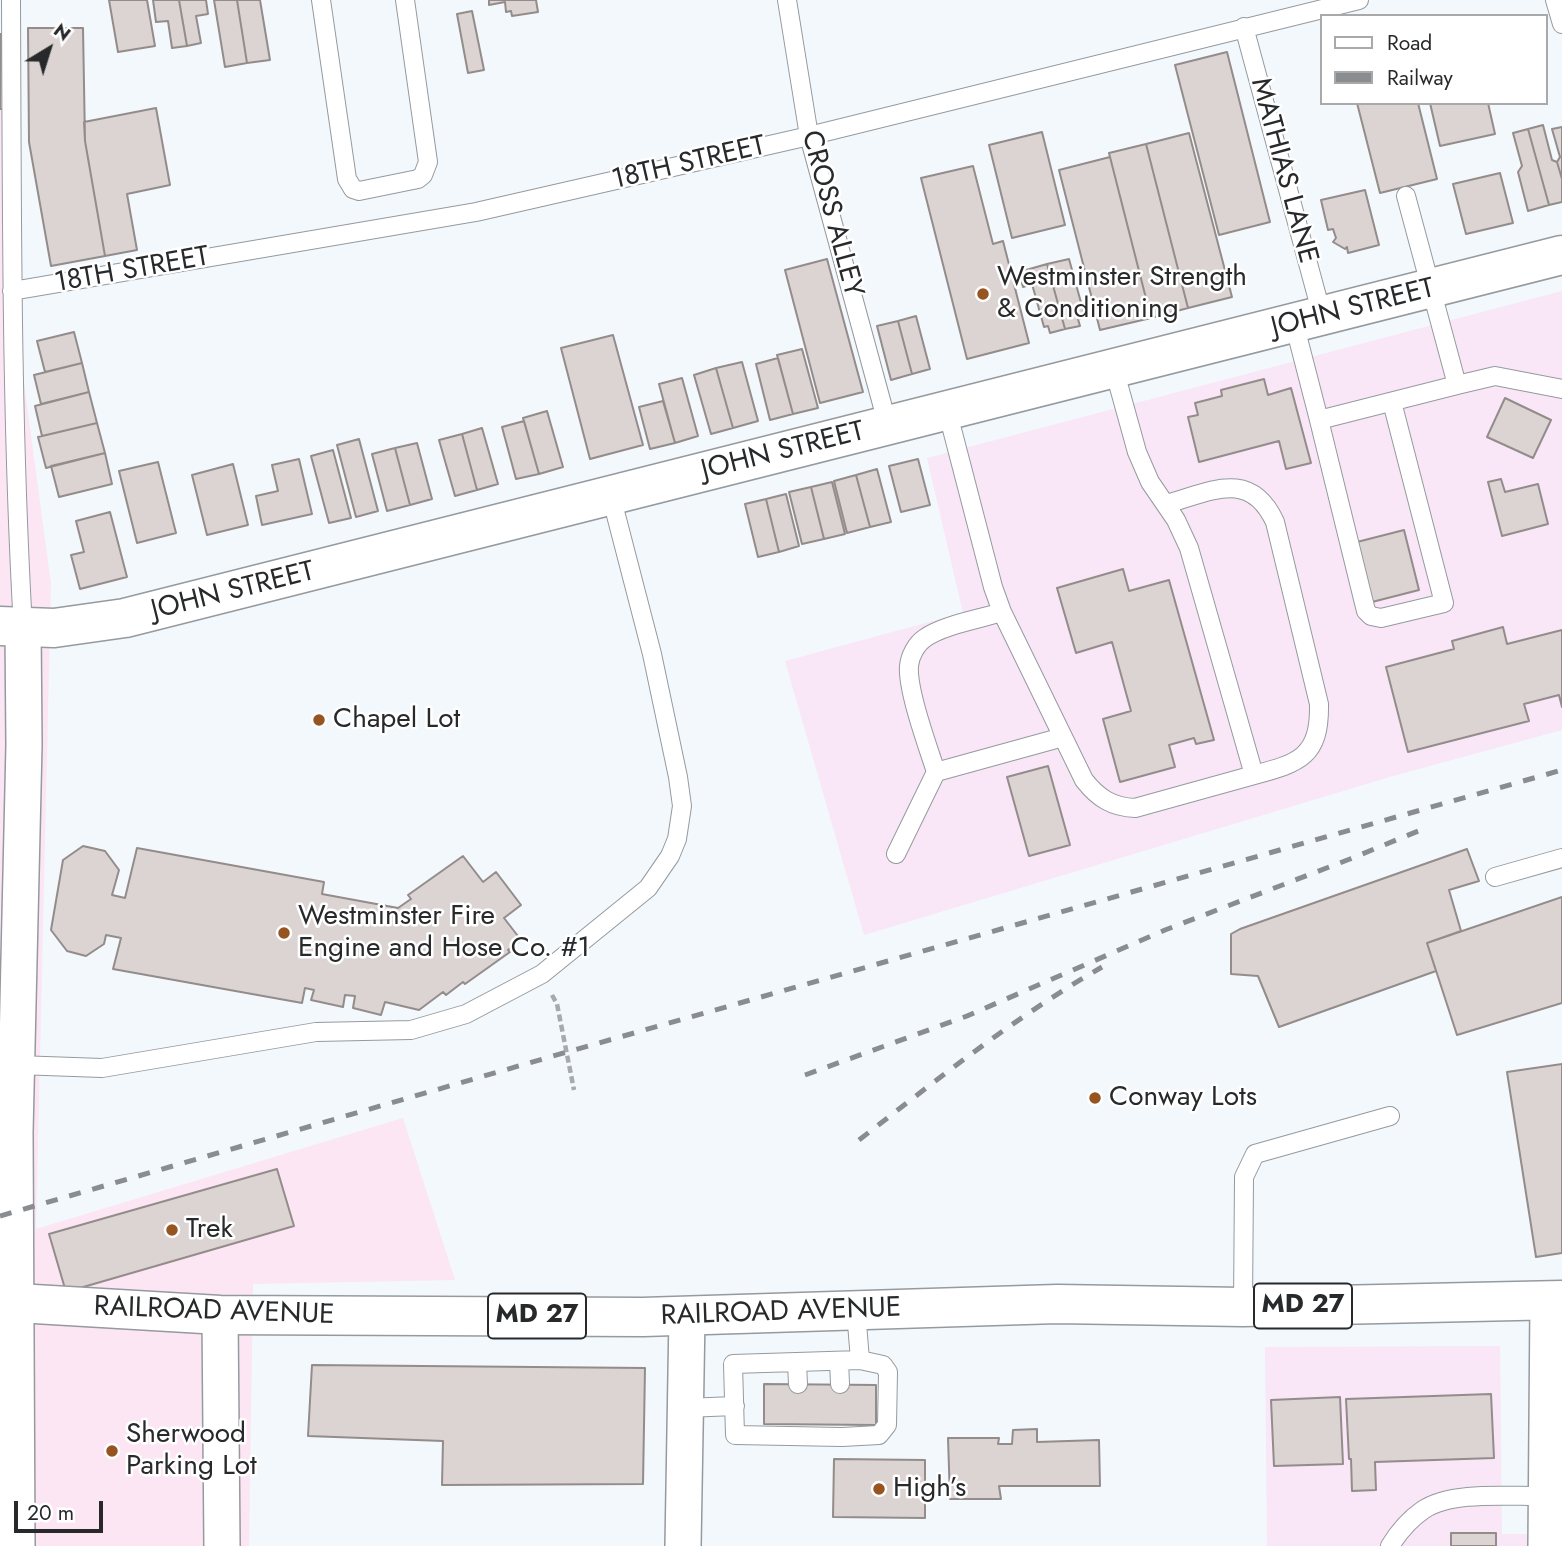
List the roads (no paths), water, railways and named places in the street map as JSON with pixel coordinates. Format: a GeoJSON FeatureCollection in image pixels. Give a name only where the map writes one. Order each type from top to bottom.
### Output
{"type":"FeatureCollection","features":[{"type":"Feature","properties":{"kind":"main road","name":"JOHN STREET"},"geometry":{"type":"LineString","coordinates":[[12,627],[72,627],[125,618],[1562,255]]}},
{"type":"Feature","properties":{"kind":"main road","name":"RAILROAD AVENUE"},"geometry":{"type":"LineString","coordinates":[[9,1303],[220,1315],[687,1316],[1057,1304],[1243,1307],[1555,1301]]}},
{"type":"Feature","properties":{"kind":"street"},"geometry":{"type":"LineString","coordinates":[[12,627],[18,745],[8,1027],[17,1065],[8,1117],[9,1303],[16,1395],[17,1546]]}},
{"type":"Feature","properties":{"kind":"street"},"geometry":{"type":"LineString","coordinates":[[1546,1546],[1555,1301]]}},
{"type":"Feature","properties":{"kind":"street"},"geometry":{"type":"LineString","coordinates":[[220,1315],[222,1546]]}},
{"type":"Feature","properties":{"kind":"street"},"geometry":{"type":"LineString","coordinates":[[683,1546],[687,1316]]}},
{"type":"Feature","properties":{"kind":"lane"},"geometry":{"type":"LineString","coordinates":[[11,0],[16,496],[12,627]]}},
{"type":"Feature","properties":{"kind":"lane"},"geometry":{"type":"LineString","coordinates":[[321,0],[347,179],[353,189],[359,191],[418,178],[428,162],[405,0]]}},
{"type":"Feature","properties":{"kind":"lane","name":"CROSS ALLEY"},"geometry":{"type":"LineString","coordinates":[[787,0],[809,136],[888,426]]}},
{"type":"Feature","properties":{"kind":"lane","name":"18TH STREET"},"geometry":{"type":"LineString","coordinates":[[12,291],[476,212],[809,136],[1359,0]]}},
{"type":"Feature","properties":{"kind":"lane"},"geometry":{"type":"LineString","coordinates":[[1555,0],[1562,24]]}},
{"type":"Feature","properties":{"kind":"lane","name":"MATHIAS LANE"},"geometry":{"type":"LineString","coordinates":[[1244,27],[1308,319],[1319,420],[1366,611],[1371,616],[1381,618],[1444,603],[1392,402]]}},
{"type":"Feature","properties":{"kind":"lane"},"geometry":{"type":"LineString","coordinates":[[1406,196],[1457,385]]}},
{"type":"Feature","properties":{"kind":"lane"},"geometry":{"type":"LineString","coordinates":[[1114,369],[1137,452],[1150,482],[1176,520],[1189,548],[1254,775]]}},
{"type":"Feature","properties":{"kind":"lane"},"geometry":{"type":"LineString","coordinates":[[1319,420],[1495,376],[1562,389]]}},
{"type":"Feature","properties":{"kind":"lane"},"geometry":{"type":"LineString","coordinates":[[947,411],[1002,612],[1084,780],[1093,793],[1120,807],[1135,808],[1287,766],[1303,756],[1314,743],[1320,725],[1319,704],[1275,522],[1268,507],[1257,495],[1229,487],[1166,504]]}},
{"type":"Feature","properties":{"kind":"lane"},"geometry":{"type":"LineString","coordinates":[[17,1065],[102,1068],[316,1032],[411,1030],[466,1014],[542,974],[648,888],[670,856],[681,822],[682,806],[652,654],[611,496]]}},
{"type":"Feature","properties":{"kind":"lane"},"geometry":{"type":"LineString","coordinates":[[896,854],[936,772],[909,681],[909,664],[914,650],[923,639],[938,631],[1002,612]]}},
{"type":"Feature","properties":{"kind":"lane"},"geometry":{"type":"LineString","coordinates":[[936,772],[1063,737]]}},
{"type":"Feature","properties":{"kind":"lane"},"geometry":{"type":"LineString","coordinates":[[1495,877],[1562,858]]}},
{"type":"Feature","properties":{"kind":"lane"},"geometry":{"type":"LineString","coordinates":[[1243,1307],[1244,1177],[1255,1154],[1390,1116]]}},
{"type":"Feature","properties":{"kind":"lane"},"geometry":{"type":"LineString","coordinates":[[856,1311],[860,1360]]}},
{"type":"Feature","properties":{"kind":"lane"},"geometry":{"type":"LineString","coordinates":[[860,1360],[883,1365],[888,1373],[887,1425],[879,1435],[798,1430],[735,1435],[733,1364],[860,1360]]}},
{"type":"Feature","properties":{"kind":"lane"},"geometry":{"type":"LineString","coordinates":[[839,1361],[840,1384]]}},
{"type":"Feature","properties":{"kind":"lane"},"geometry":{"type":"LineString","coordinates":[[797,1363],[797,1384]]}},
{"type":"Feature","properties":{"kind":"lane"},"geometry":{"type":"LineString","coordinates":[[685,1408],[735,1406]]}},
{"type":"Feature","properties":{"kind":"lane"},"geometry":{"type":"LineString","coordinates":[[1390,1546],[1407,1524],[1423,1510],[1439,1502],[1465,1498],[1546,1496]]}},
{"type":"Feature","properties":{"kind":"railway"},"geometry":{"type":"LineString","coordinates":[[0,1216],[1562,770]]}},
{"type":"Feature","properties":{"kind":"railway"},"geometry":{"type":"LineString","coordinates":[[805,1075],[967,1016],[1165,930],[1428,827]]}},
{"type":"Feature","properties":{"kind":"railway"},"geometry":{"type":"LineString","coordinates":[[859,1140],[1008,1028],[1102,967]]}},
{"type":"Feature","properties":{"kind":"place","name":"Westminster Strength & Conditioning"},"geometry":{"type":"Point","coordinates":[983,294]}},
{"type":"Feature","properties":{"kind":"place","name":"Chapel Lot"},"geometry":{"type":"Point","coordinates":[319,720]}},
{"type":"Feature","properties":{"kind":"place","name":"Westminster Fire Engine and Hose Co. #1"},"geometry":{"type":"Point","coordinates":[284,933]}},
{"type":"Feature","properties":{"kind":"place","name":"Conway Lots"},"geometry":{"type":"Point","coordinates":[1095,1098]}},
{"type":"Feature","properties":{"kind":"place","name":"Trek"},"geometry":{"type":"Point","coordinates":[172,1230]}},
{"type":"Feature","properties":{"kind":"place","name":"Sherwood Parking Lot"},"geometry":{"type":"Point","coordinates":[112,1451]}},
{"type":"Feature","properties":{"kind":"place","name":"High’s"},"geometry":{"type":"Point","coordinates":[879,1489]}}]}
